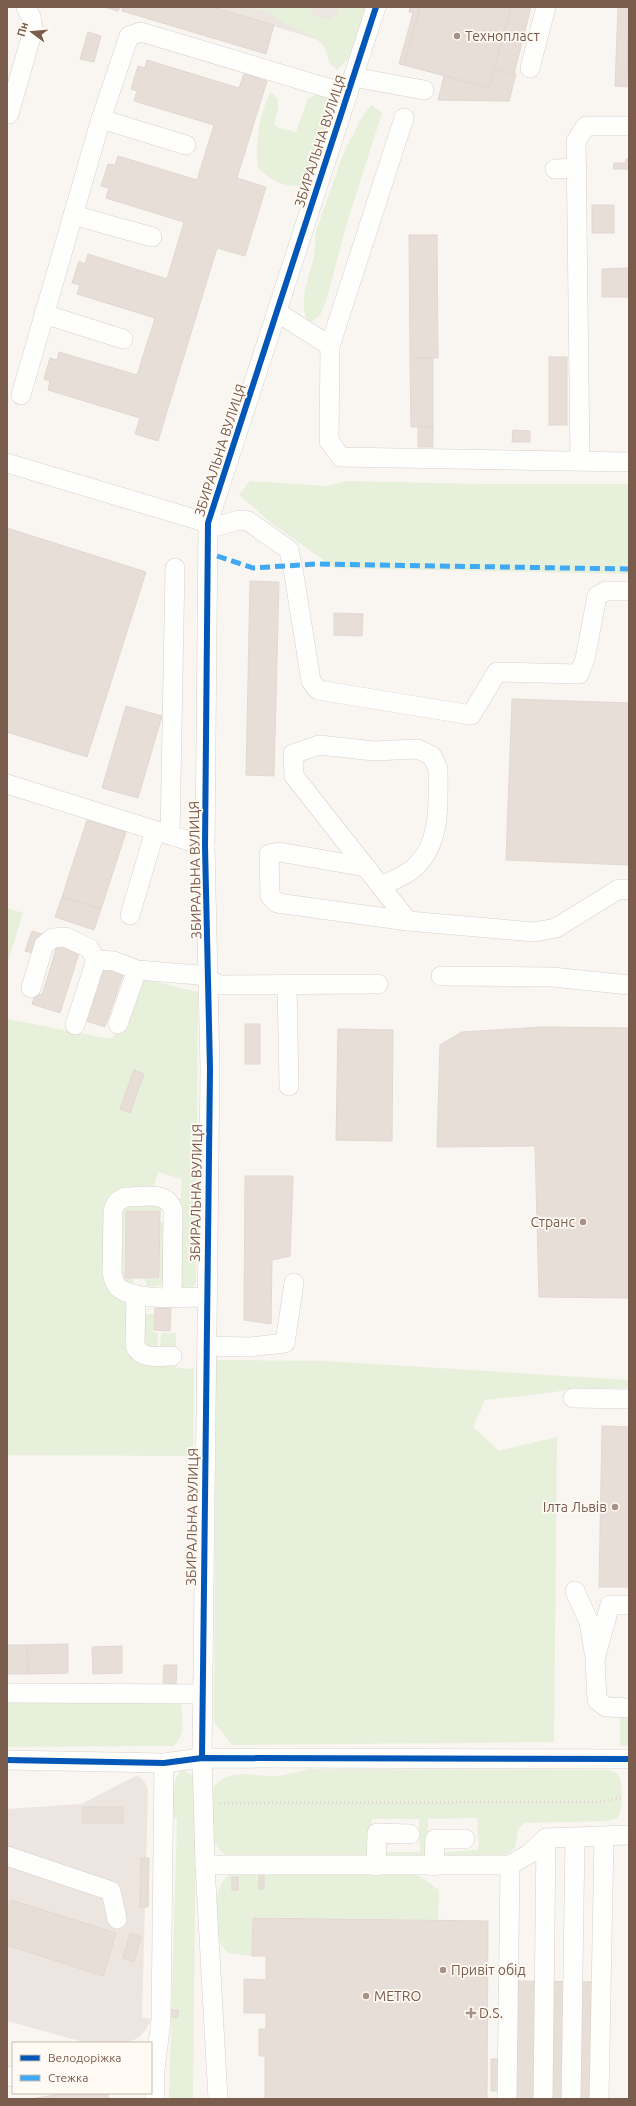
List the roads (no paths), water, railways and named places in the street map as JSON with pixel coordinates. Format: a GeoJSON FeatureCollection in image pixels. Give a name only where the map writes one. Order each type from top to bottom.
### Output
{"type":"FeatureCollection","features":[{"type":"Feature","properties":{"kind":"street"},"geometry":{"type":"LineString","coordinates":[[9,114],[33,30],[32,17],[26,7]]}},
{"type":"Feature","properties":{"kind":"street","name":"ЗБИРАЛЬНА ВУЛИЦЯ"},"geometry":{"type":"LineString","coordinates":[[218,2099],[205,1865],[202,1758],[210,1069],[205,846],[208,523],[376,7]]}},
{"type":"Feature","properties":{"kind":"street"},"geometry":{"type":"LineString","coordinates":[[530,68],[546,7]]}},
{"type":"Feature","properties":{"kind":"street"},"geometry":{"type":"LineString","coordinates":[[21,395],[101,118],[130,36],[141,32],[350,86],[424,90]]}},
{"type":"Feature","properties":{"kind":"street"},"geometry":{"type":"LineString","coordinates":[[101,118],[186,146]]}},
{"type":"Feature","properties":{"kind":"street"},"geometry":{"type":"LineString","coordinates":[[404,118],[330,346],[329,441],[341,457],[629,462]]}},
{"type":"Feature","properties":{"kind":"street"},"geometry":{"type":"LineString","coordinates":[[580,461],[576,141],[586,126],[629,126]]}},
{"type":"Feature","properties":{"kind":"street"},"geometry":{"type":"LineString","coordinates":[[555,169],[577,168]]}},
{"type":"Feature","properties":{"kind":"street"},"geometry":{"type":"LineString","coordinates":[[73,215],[152,237]]}},
{"type":"Feature","properties":{"kind":"street"},"geometry":{"type":"LineString","coordinates":[[277,312],[330,346]]}},
{"type":"Feature","properties":{"kind":"street"},"geometry":{"type":"LineString","coordinates":[[44,314],[123,339]]}},
{"type":"Feature","properties":{"kind":"street"},"geometry":{"type":"LineString","coordinates":[[7,463],[218,526],[239,520],[248,521],[289,550],[311,681],[318,690],[471,714],[497,672],[579,674],[585,659],[597,596],[606,591],[629,591]]}},
{"type":"Feature","properties":{"kind":"street"},"geometry":{"type":"LineString","coordinates":[[130,915],[163,833],[175,568]]}},
{"type":"Feature","properties":{"kind":"street"},"geometry":{"type":"LineString","coordinates":[[381,886],[414,868],[429,850],[437,827],[438,769],[436,762],[426,752],[418,749],[374,751],[319,745],[293,754],[294,776],[408,921]]}},
{"type":"Feature","properties":{"kind":"street"},"geometry":{"type":"LineString","coordinates":[[7,784],[205,846]]}},
{"type":"Feature","properties":{"kind":"street"},"geometry":{"type":"LineString","coordinates":[[366,867],[279,852],[269,854],[270,896],[277,903],[408,921],[534,932],[556,928],[619,889],[629,890]]}},
{"type":"Feature","properties":{"kind":"street"},"geometry":{"type":"LineString","coordinates":[[31,988],[44,945],[53,938],[65,937],[89,948],[96,960],[75,1025]]}},
{"type":"Feature","properties":{"kind":"street"},"geometry":{"type":"LineString","coordinates":[[96,960],[114,961],[137,970],[199,975],[220,985],[226,986],[378,984]]}},
{"type":"Feature","properties":{"kind":"street"},"geometry":{"type":"LineString","coordinates":[[118,1024],[137,970]]}},
{"type":"Feature","properties":{"kind":"street"},"geometry":{"type":"LineString","coordinates":[[441,976],[552,977],[629,985]]}},
{"type":"Feature","properties":{"kind":"street"},"geometry":{"type":"LineString","coordinates":[[287,985],[289,1086]]}},
{"type":"Feature","properties":{"kind":"street"},"geometry":{"type":"LineString","coordinates":[[172,1296],[173,1210],[171,1203],[162,1196],[126,1197],[117,1202],[114,1206],[113,1278],[118,1288],[136,1295],[207,1297]]}},
{"type":"Feature","properties":{"kind":"street"},"geometry":{"type":"LineString","coordinates":[[207,1346],[249,1347],[285,1343],[294,1283]]}},
{"type":"Feature","properties":{"kind":"street"},"geometry":{"type":"LineString","coordinates":[[136,1295],[134,1346],[136,1350],[146,1355],[172,1356]]}},
{"type":"Feature","properties":{"kind":"street"},"geometry":{"type":"LineString","coordinates":[[573,1398],[629,1400]]}},
{"type":"Feature","properties":{"kind":"street"},"geometry":{"type":"LineString","coordinates":[[575,1591],[589,1622],[595,1659],[597,1700],[606,1707],[629,1708]]}},
{"type":"Feature","properties":{"kind":"street"},"geometry":{"type":"LineString","coordinates":[[595,1659],[610,1605],[629,1606]]}},
{"type":"Feature","properties":{"kind":"street"},"geometry":{"type":"LineString","coordinates":[[7,1693],[202,1694]]}},
{"type":"Feature","properties":{"kind":"street"},"geometry":{"type":"LineString","coordinates":[[7,1760],[164,1763],[202,1758],[629,1759]]}},
{"type":"Feature","properties":{"kind":"street"},"geometry":{"type":"LineString","coordinates":[[155,2099],[153,2070],[161,2020],[164,1763]]}},
{"type":"Feature","properties":{"kind":"street"},"geometry":{"type":"LineString","coordinates":[[376,1866],[377,1833],[410,1834]]}},
{"type":"Feature","properties":{"kind":"street"},"geometry":{"type":"LineString","coordinates":[[205,1865],[510,1865],[529,1854],[546,1838],[575,1839],[629,1835]]}},
{"type":"Feature","properties":{"kind":"street"},"geometry":{"type":"LineString","coordinates":[[599,2099],[604,1837]]}},
{"type":"Feature","properties":{"kind":"street"},"geometry":{"type":"LineString","coordinates":[[543,2099],[546,1838]]}},
{"type":"Feature","properties":{"kind":"street"},"geometry":{"type":"LineString","coordinates":[[434,1866],[435,1839],[465,1839]]}},
{"type":"Feature","properties":{"kind":"street"},"geometry":{"type":"LineString","coordinates":[[571,2099],[575,1839]]}},
{"type":"Feature","properties":{"kind":"street"},"geometry":{"type":"LineString","coordinates":[[7,1856],[111,1891],[116,1919]]}},
{"type":"Feature","properties":{"kind":"street"},"geometry":{"type":"LineString","coordinates":[[507,2099],[510,1865]]}},
{"type":"Feature","properties":{"kind":"place","name":"Технопласт"},"geometry":{"type":"Point","coordinates":[457,36]}},
{"type":"Feature","properties":{"kind":"place","name":"Странс"},"geometry":{"type":"Point","coordinates":[583,1222]}},
{"type":"Feature","properties":{"kind":"place","name":"Ілта Львів"},"geometry":{"type":"Point","coordinates":[615,1507]}},
{"type":"Feature","properties":{"kind":"place","name":"Привіт обід"},"geometry":{"type":"Point","coordinates":[443,1970]}},
{"type":"Feature","properties":{"kind":"place","name":"METRO"},"geometry":{"type":"Point","coordinates":[366,1996]}},
{"type":"Feature","properties":{"kind":"place","name":"D.S."},"geometry":{"type":"Point","coordinates":[471,2013]}}]}
